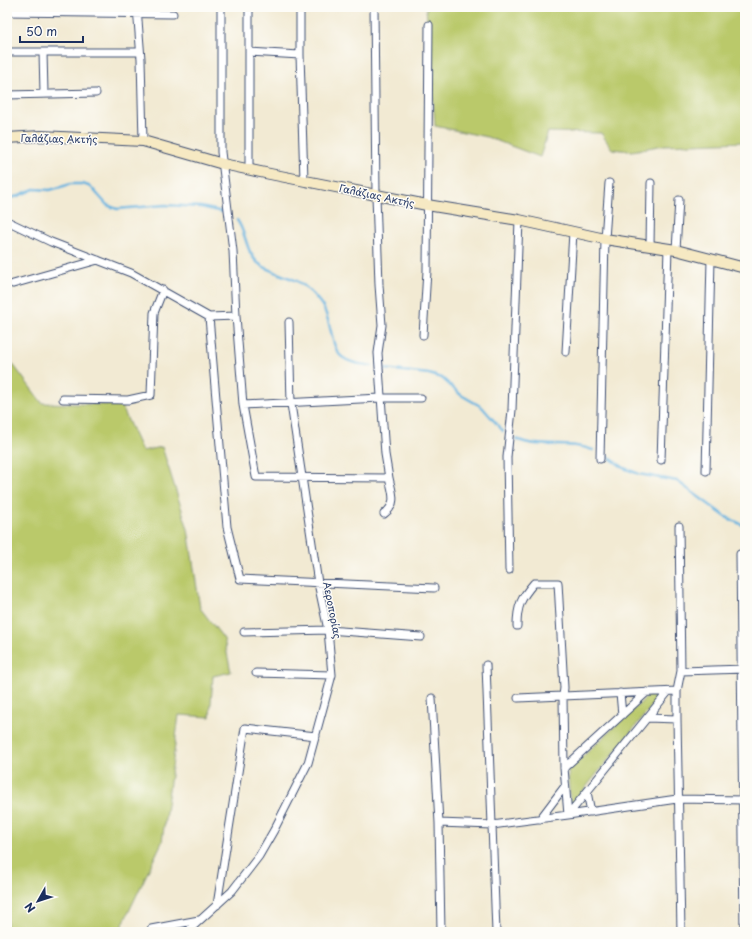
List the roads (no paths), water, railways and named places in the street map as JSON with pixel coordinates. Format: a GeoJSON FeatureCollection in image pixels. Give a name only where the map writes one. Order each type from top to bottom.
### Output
{"type":"FeatureCollection","features":[{"type":"Feature","properties":{"kind":"street"},"geometry":{"type":"LineString","coordinates":[[221,7],[222,152],[233,251],[236,316],[243,405],[256,477],[389,478]]}},
{"type":"Feature","properties":{"kind":"street"},"geometry":{"type":"LineString","coordinates":[[249,7],[249,170]]}},
{"type":"Feature","properties":{"kind":"street"},"geometry":{"type":"LineString","coordinates":[[300,7],[304,180]]}},
{"type":"Feature","properties":{"kind":"street"},"geometry":{"type":"LineString","coordinates":[[374,7],[376,195],[379,286],[382,324],[378,353],[384,454],[394,499],[391,509],[384,514]]}},
{"type":"Feature","properties":{"kind":"street"},"geometry":{"type":"LineString","coordinates":[[137,10],[140,52],[142,141]]}},
{"type":"Feature","properties":{"kind":"street"},"geometry":{"type":"LineString","coordinates":[[7,12],[137,10],[173,14]]}},
{"type":"Feature","properties":{"kind":"street"},"geometry":{"type":"LineString","coordinates":[[423,335],[427,271],[428,25]]}},
{"type":"Feature","properties":{"kind":"street"},"geometry":{"type":"LineString","coordinates":[[7,52],[140,52]]}},
{"type":"Feature","properties":{"kind":"street"},"geometry":{"type":"LineString","coordinates":[[43,52],[44,93]]}},
{"type":"Feature","properties":{"kind":"street"},"geometry":{"type":"LineString","coordinates":[[249,52],[300,55]]}},
{"type":"Feature","properties":{"kind":"street"},"geometry":{"type":"LineString","coordinates":[[7,95],[96,93]]}},
{"type":"Feature","properties":{"kind":"street","name":"Γαλάζιας Ακτής"},"geometry":{"type":"LineString","coordinates":[[7,138],[41,136],[142,141],[249,170],[427,205],[519,220],[605,239],[672,249],[745,268]]}},
{"type":"Feature","properties":{"kind":"street"},"geometry":{"type":"LineString","coordinates":[[600,459],[605,239],[609,183]]}},
{"type":"Feature","properties":{"kind":"street"},"geometry":{"type":"LineString","coordinates":[[650,183],[650,246]]}},
{"type":"Feature","properties":{"kind":"street"},"geometry":{"type":"LineString","coordinates":[[661,460],[672,249],[679,200]]}},
{"type":"Feature","properties":{"kind":"street"},"geometry":{"type":"LineString","coordinates":[[509,570],[507,458],[512,410],[519,220]]}},
{"type":"Feature","properties":{"kind":"street"},"geometry":{"type":"LineString","coordinates":[[7,221],[51,242],[131,273],[209,317],[236,316]]}},
{"type":"Feature","properties":{"kind":"street"},"geometry":{"type":"LineString","coordinates":[[566,352],[573,232]]}},
{"type":"Feature","properties":{"kind":"street"},"geometry":{"type":"LineString","coordinates":[[706,471],[711,259]]}},
{"type":"Feature","properties":{"kind":"street"},"geometry":{"type":"LineString","coordinates":[[13,284],[98,260]]}},
{"type":"Feature","properties":{"kind":"street"},"geometry":{"type":"LineString","coordinates":[[63,399],[128,400],[151,395],[154,313],[163,290]]}},
{"type":"Feature","properties":{"kind":"street"},"geometry":{"type":"LineString","coordinates":[[209,317],[227,527],[240,579],[434,588]]}},
{"type":"Feature","properties":{"kind":"street","name":"Αεροπορίας"},"geometry":{"type":"LineString","coordinates":[[187,932],[232,892],[259,856],[308,763],[332,675],[328,630],[318,583],[291,404],[289,322]]}},
{"type":"Feature","properties":{"kind":"street"},"geometry":{"type":"LineString","coordinates":[[243,405],[291,404],[380,398],[421,398]]}},
{"type":"Feature","properties":{"kind":"street"},"geometry":{"type":"LineString","coordinates":[[679,526],[681,671],[677,691],[677,799],[681,932]]}},
{"type":"Feature","properties":{"kind":"street"},"geometry":{"type":"LineString","coordinates":[[740,554],[744,669],[744,932]]}},
{"type":"Feature","properties":{"kind":"street"},"geometry":{"type":"LineString","coordinates":[[517,626],[517,610],[524,595],[534,583],[558,583],[564,688],[564,768],[568,815]]}},
{"type":"Feature","properties":{"kind":"street"},"geometry":{"type":"LineString","coordinates":[[244,632],[328,630],[422,638]]}},
{"type":"Feature","properties":{"kind":"street"},"geometry":{"type":"LineString","coordinates":[[486,665],[496,932]]}},
{"type":"Feature","properties":{"kind":"street"},"geometry":{"type":"LineString","coordinates":[[681,671],[744,669]]}},
{"type":"Feature","properties":{"kind":"street"},"geometry":{"type":"LineString","coordinates":[[256,673],[332,675]]}},
{"type":"Feature","properties":{"kind":"street"},"geometry":{"type":"LineString","coordinates":[[518,698],[677,691]]}},
{"type":"Feature","properties":{"kind":"street"},"geometry":{"type":"LineString","coordinates":[[564,768],[647,692]]}},
{"type":"Feature","properties":{"kind":"street"},"geometry":{"type":"LineString","coordinates":[[568,815],[668,692]]}},
{"type":"Feature","properties":{"kind":"street"},"geometry":{"type":"LineString","coordinates":[[620,693],[622,715]]}},
{"type":"Feature","properties":{"kind":"street"},"geometry":{"type":"LineString","coordinates":[[432,698],[439,823],[441,932]]}},
{"type":"Feature","properties":{"kind":"street"},"geometry":{"type":"LineString","coordinates":[[647,718],[677,719]]}},
{"type":"Feature","properties":{"kind":"street"},"geometry":{"type":"LineString","coordinates":[[217,906],[245,728],[316,736]]}},
{"type":"Feature","properties":{"kind":"street"},"geometry":{"type":"LineString","coordinates":[[540,819],[566,786]]}},
{"type":"Feature","properties":{"kind":"street"},"geometry":{"type":"LineString","coordinates":[[587,792],[591,812]]}},
{"type":"Feature","properties":{"kind":"street"},"geometry":{"type":"LineString","coordinates":[[439,823],[492,825],[677,799],[743,800]]}},
{"type":"Feature","properties":{"kind":"street"},"geometry":{"type":"LineString","coordinates":[[151,929],[199,920]]}},
{"type":"Feature","properties":{"kind":"waterway"},"geometry":{"type":"LineString","coordinates":[[7,198],[15,197],[34,189],[50,190],[71,184],[83,184],[91,187],[107,205],[117,209],[165,205],[201,207],[223,212]]}},
{"type":"Feature","properties":{"kind":"waterway"},"geometry":{"type":"LineString","coordinates":[[237,220],[243,231],[248,248],[258,263],[267,269],[300,283],[310,291],[321,304],[325,310],[338,353],[345,359],[372,366]]}},
{"type":"Feature","properties":{"kind":"waterway"},"geometry":{"type":"LineString","coordinates":[[385,369],[429,374],[442,378],[461,395],[482,407],[503,431]]}},
{"type":"Feature","properties":{"kind":"waterway"},"geometry":{"type":"LineString","coordinates":[[516,439],[535,444],[584,447],[593,450]]}},
{"type":"Feature","properties":{"kind":"waterway"},"geometry":{"type":"LineString","coordinates":[[607,456],[624,468],[639,474],[677,481],[726,517],[745,526]]}}]}
